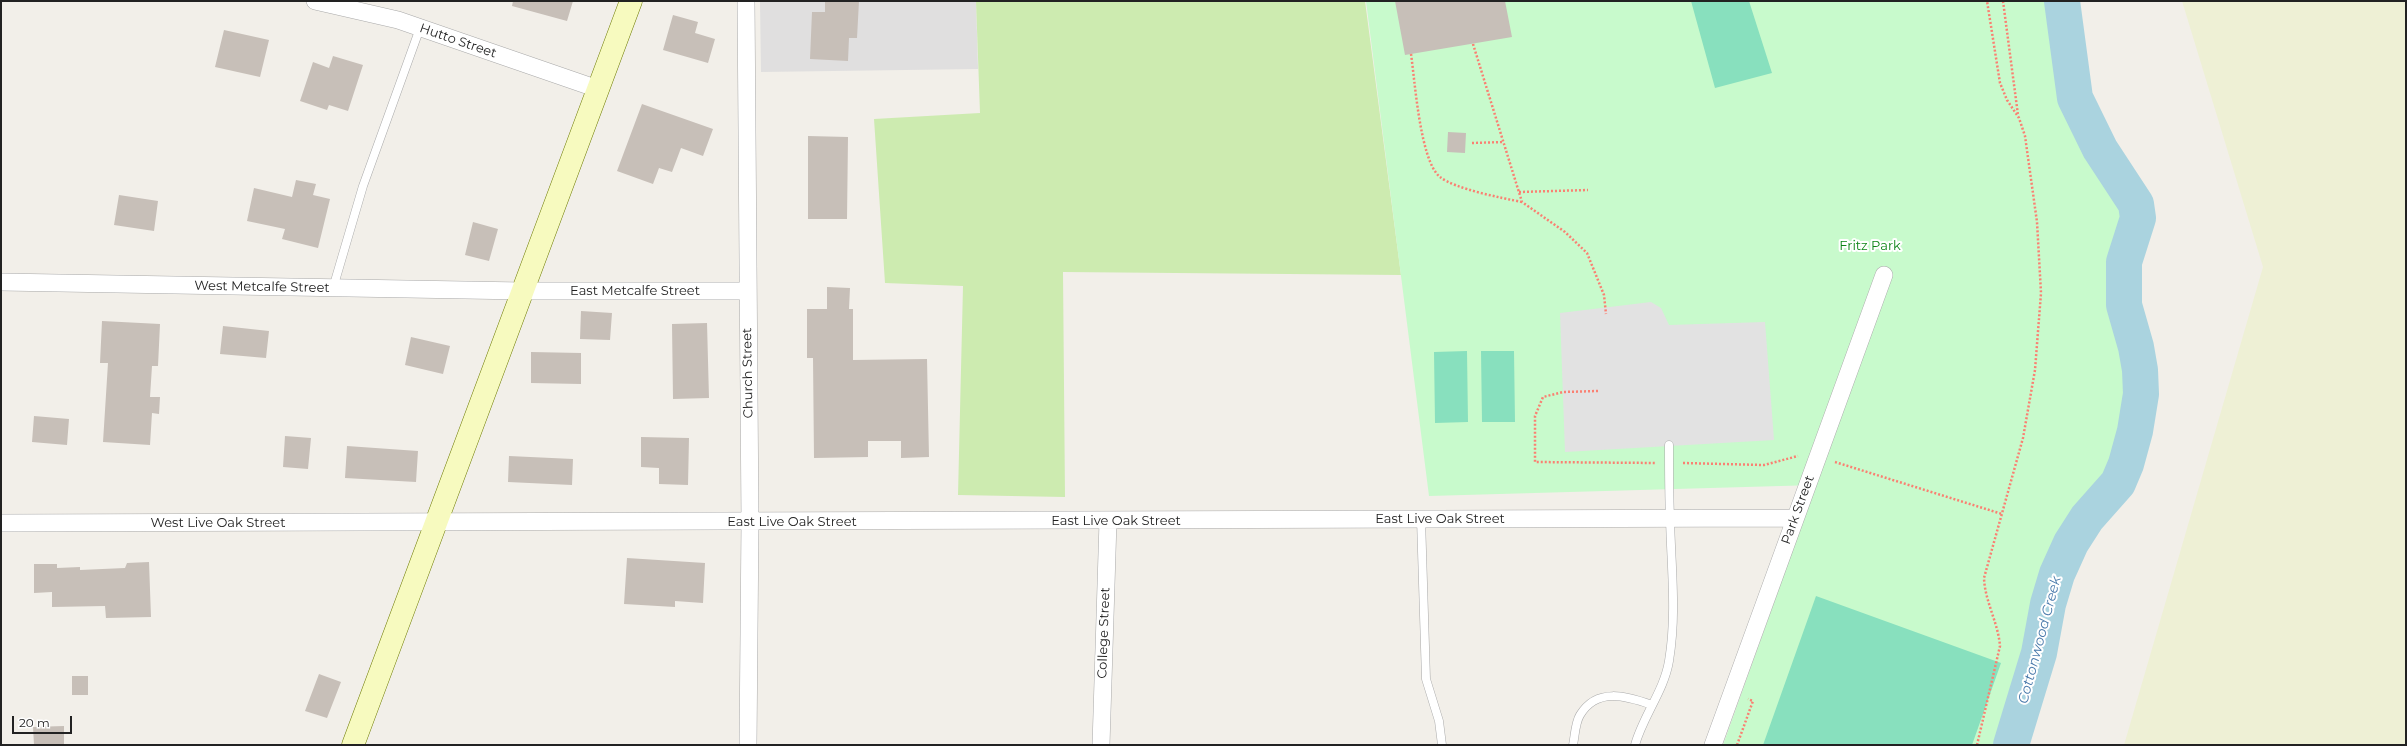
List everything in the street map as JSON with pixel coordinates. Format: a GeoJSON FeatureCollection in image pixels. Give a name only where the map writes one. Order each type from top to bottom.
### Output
{"type":"FeatureCollection","features":[{"type":"Feature","properties":{"kind":"main road"},"geometry":{"type":"LineString","coordinates":[[353,745],[631,1]]}},
{"type":"Feature","properties":{"kind":"street","name":"Hutto Street"},"geometry":{"type":"LineString","coordinates":[[315,1],[398,20],[598,89]]}},
{"type":"Feature","properties":{"kind":"street","name":"Church Street"},"geometry":{"type":"LineString","coordinates":[[746,1],[747,291],[750,522],[748,745]]}},
{"type":"Feature","properties":{"kind":"street","name":"Park Street"},"geometry":{"type":"LineString","coordinates":[[1713,745],[1884,275]]}},
{"type":"Feature","properties":{"kind":"street","name":"West Metcalfe Street"},"geometry":{"type":"LineString","coordinates":[[1,282],[523,291]]}},
{"type":"Feature","properties":{"kind":"street","name":"East Metcalfe Street"},"geometry":{"type":"LineString","coordinates":[[523,291],[747,291]]}},
{"type":"Feature","properties":{"kind":"street","name":"East Live Oak Street"},"geometry":{"type":"LineString","coordinates":[[436,524],[1795,518]]}},
{"type":"Feature","properties":{"kind":"street","name":"College Street"},"geometry":{"type":"LineString","coordinates":[[1101,745],[1108,521]]}},
{"type":"Feature","properties":{"kind":"street","name":"West Live Oak Street"},"geometry":{"type":"LineString","coordinates":[[1,523],[436,524]]}},
{"type":"Feature","properties":{"kind":"lane"},"geometry":{"type":"LineString","coordinates":[[333,288],[363,186],[420,28]]}},
{"type":"Feature","properties":{"kind":"lane"},"geometry":{"type":"LineString","coordinates":[[1635,745],[1640,728],[1652,705],[1669,662],[1674,599],[1670,518],[1669,445]]}},
{"type":"Feature","properties":{"kind":"lane"},"geometry":{"type":"LineString","coordinates":[[1421,519],[1426,679],[1439,721],[1442,745]]}},
{"type":"Feature","properties":{"kind":"lane"},"geometry":{"type":"LineString","coordinates":[[1573,745],[1579,716],[1593,700],[1610,695],[1629,697],[1652,705]]}},
{"type":"Feature","properties":{"kind":"path"},"geometry":{"type":"LineString","coordinates":[[1987,1],[2000,83],[2007,100],[2019,118]]}},
{"type":"Feature","properties":{"kind":"path"},"geometry":{"type":"LineString","coordinates":[[1977,745],[2000,646],[1998,630],[1985,595],[1984,578],[2027,415],[2035,370],[2041,293],[2037,222],[2025,136],[2019,118],[2003,1]]}},
{"type":"Feature","properties":{"kind":"path"},"geometry":{"type":"LineString","coordinates":[[1473,44],[1495,120],[1504,142],[1522,202]]}},
{"type":"Feature","properties":{"kind":"path"},"geometry":{"type":"LineString","coordinates":[[1411,54],[1426,156],[1440,177],[1475,192],[1522,202],[1571,236],[1587,253],[1604,295],[1606,314]]}},
{"type":"Feature","properties":{"kind":"path"},"geometry":{"type":"LineString","coordinates":[[1472,143],[1504,142]]}},
{"type":"Feature","properties":{"kind":"path"},"geometry":{"type":"LineString","coordinates":[[1519,192],[1588,190]]}},
{"type":"Feature","properties":{"kind":"path"},"geometry":{"type":"LineString","coordinates":[[1598,391],[1563,392],[1543,397],[1535,416],[1535,462],[1764,465],[1795,456],[1817,458],[2002,514]]}},
{"type":"Feature","properties":{"kind":"path"},"geometry":{"type":"LineString","coordinates":[[1737,745],[1753,701],[1743,698]]}},
{"type":"Feature","properties":{"kind":"shaded area"},"geometry":{"type":"Polygon","coordinates":[[[760,1],[976,1],[978,69],[761,72],[760,1]]]}},
{"type":"Feature","properties":{"kind":"shaded area"},"geometry":{"type":"Polygon","coordinates":[[[1651,302],[1661,308],[1669,325],[1765,322],[1774,440],[1565,452],[1560,313],[1651,302]]]}},
{"type":"Feature","properties":{"kind":"green space"},"geometry":{"type":"Polygon","coordinates":[[[976,1],[1365,1],[1401,275],[1063,272],[1065,497],[958,495],[963,286],[885,283],[874,119],[980,113],[976,1]]]}},
{"type":"Feature","properties":{"kind":"green space","name":"Fritz Park"},"geometry":{"type":"Polygon","coordinates":[[[1366,1],[2074,1],[2089,138],[2135,202],[2124,295],[2142,381],[2135,449],[2079,546],[2044,623],[2016,745],[1723,745],[1816,485],[1429,496],[1366,1]]]}},
{"type":"Feature","properties":{"kind":"green space"},"geometry":{"type":"Polygon","coordinates":[[[1691,1],[1749,1],[1772,73],[1715,88],[1691,1]]]}},
{"type":"Feature","properties":{"kind":"green space"},"geometry":{"type":"Polygon","coordinates":[[[2182,1],[2406,1],[2406,745],[2124,745],[2263,267],[2182,1]]]}},
{"type":"Feature","properties":{"kind":"green space"},"geometry":{"type":"Polygon","coordinates":[[[1467,351],[1468,422],[1435,423],[1434,352],[1467,351]]]}},
{"type":"Feature","properties":{"kind":"green space"},"geometry":{"type":"Polygon","coordinates":[[[1481,351],[1514,351],[1515,422],[1482,422],[1481,351]]]}},
{"type":"Feature","properties":{"kind":"green space"},"geometry":{"type":"Polygon","coordinates":[[[1816,596],[2001,663],[1972,745],[1763,745],[1816,596]]]}},
{"type":"Feature","properties":{"kind":"building"},"geometry":{"type":"Polygon","coordinates":[[[513,1],[573,1],[567,21],[512,6],[513,1]]]}},
{"type":"Feature","properties":{"kind":"building"},"geometry":{"type":"Polygon","coordinates":[[[825,1],[859,1],[857,38],[849,38],[848,61],[810,59],[812,12],[825,12],[825,1]]]}},
{"type":"Feature","properties":{"kind":"building"},"geometry":{"type":"Polygon","coordinates":[[[1395,1],[1505,1],[1512,37],[1405,55],[1395,1]]]}},
{"type":"Feature","properties":{"kind":"building"},"geometry":{"type":"Polygon","coordinates":[[[673,15],[698,22],[695,33],[715,39],[708,63],[663,50],[673,15]]]}},
{"type":"Feature","properties":{"kind":"building"},"geometry":{"type":"Polygon","coordinates":[[[224,30],[269,40],[260,77],[215,67],[224,30]]]}},
{"type":"Feature","properties":{"kind":"building"},"geometry":{"type":"Polygon","coordinates":[[[333,56],[363,65],[348,111],[329,105],[327,110],[300,101],[313,62],[329,68],[333,56]]]}},
{"type":"Feature","properties":{"kind":"building"},"geometry":{"type":"Polygon","coordinates":[[[642,104],[713,129],[703,156],[681,148],[672,172],[659,168],[653,184],[617,171],[642,104]]]}},
{"type":"Feature","properties":{"kind":"building"},"geometry":{"type":"Polygon","coordinates":[[[1448,132],[1466,133],[1465,153],[1447,152],[1448,132]]]}},
{"type":"Feature","properties":{"kind":"building"},"geometry":{"type":"Polygon","coordinates":[[[808,136],[848,137],[847,219],[808,219],[808,136]]]}},
{"type":"Feature","properties":{"kind":"building"},"geometry":{"type":"Polygon","coordinates":[[[296,180],[316,184],[313,195],[330,199],[318,248],[282,239],[285,229],[247,221],[254,188],[292,197],[296,180]]]}},
{"type":"Feature","properties":{"kind":"building"},"geometry":{"type":"Polygon","coordinates":[[[119,195],[158,201],[154,231],[114,225],[119,195]]]}},
{"type":"Feature","properties":{"kind":"building"},"geometry":{"type":"Polygon","coordinates":[[[473,222],[498,229],[489,261],[465,255],[473,222]]]}},
{"type":"Feature","properties":{"kind":"building"},"geometry":{"type":"Polygon","coordinates":[[[827,287],[850,288],[849,309],[853,309],[853,360],[927,359],[929,457],[901,458],[901,441],[868,441],[868,457],[814,458],[813,358],[807,358],[807,309],[827,309],[827,287]]]}},
{"type":"Feature","properties":{"kind":"building"},"geometry":{"type":"Polygon","coordinates":[[[581,311],[612,313],[610,340],[580,339],[581,311]]]}},
{"type":"Feature","properties":{"kind":"building"},"geometry":{"type":"Polygon","coordinates":[[[102,321],[160,324],[158,366],[152,366],[150,397],[160,397],[159,414],[152,413],[150,445],[103,442],[108,363],[100,363],[102,321]]]}},
{"type":"Feature","properties":{"kind":"building"},"geometry":{"type":"Polygon","coordinates":[[[707,323],[709,398],[673,399],[672,324],[707,323]]]}},
{"type":"Feature","properties":{"kind":"building"},"geometry":{"type":"Polygon","coordinates":[[[223,326],[269,331],[266,358],[220,354],[223,326]]]}},
{"type":"Feature","properties":{"kind":"building"},"geometry":{"type":"Polygon","coordinates":[[[411,337],[450,346],[443,374],[405,365],[411,337]]]}},
{"type":"Feature","properties":{"kind":"building"},"geometry":{"type":"Polygon","coordinates":[[[531,352],[581,353],[581,384],[531,383],[531,352]]]}},
{"type":"Feature","properties":{"kind":"building"},"geometry":{"type":"Polygon","coordinates":[[[34,416],[69,419],[67,445],[32,442],[34,416]]]}},
{"type":"Feature","properties":{"kind":"building"},"geometry":{"type":"Polygon","coordinates":[[[285,436],[311,438],[308,469],[283,467],[285,436]]]}},
{"type":"Feature","properties":{"kind":"building"},"geometry":{"type":"Polygon","coordinates":[[[641,437],[689,438],[688,485],[659,484],[659,468],[641,467],[641,437]]]}},
{"type":"Feature","properties":{"kind":"building"},"geometry":{"type":"Polygon","coordinates":[[[347,446],[418,451],[416,482],[345,478],[347,446]]]}},
{"type":"Feature","properties":{"kind":"building"},"geometry":{"type":"Polygon","coordinates":[[[509,456],[573,459],[572,485],[508,482],[509,456]]]}},
{"type":"Feature","properties":{"kind":"building"},"geometry":{"type":"Polygon","coordinates":[[[627,558],[705,563],[703,603],[675,601],[675,607],[624,604],[627,558]]]}},
{"type":"Feature","properties":{"kind":"building"},"geometry":{"type":"Polygon","coordinates":[[[149,562],[151,617],[106,618],[105,606],[52,607],[52,592],[34,593],[34,564],[57,564],[57,568],[80,567],[80,570],[125,568],[127,563],[149,562]]]}},
{"type":"Feature","properties":{"kind":"building"},"geometry":{"type":"Polygon","coordinates":[[[319,674],[341,682],[327,718],[305,711],[319,674]]]}},
{"type":"Feature","properties":{"kind":"building"},"geometry":{"type":"Polygon","coordinates":[[[72,676],[88,676],[88,695],[72,695],[72,676]]]}},
{"type":"Feature","properties":{"kind":"building"},"geometry":{"type":"Polygon","coordinates":[[[64,726],[64,745],[34,745],[33,727],[64,726]]]}},
{"type":"Feature","properties":{"kind":"waterway","name":"Cottonwood Creek"},"geometry":{"type":"LineString","coordinates":[[2011,745],[2039,653],[2048,604],[2057,574],[2071,543],[2087,518],[2118,483],[2126,464],[2135,431],[2141,394],[2140,370],[2136,347],[2124,305],[2124,262],[2138,218],[2136,204],[2100,149],[2075,98],[2062,1]]}}]}
